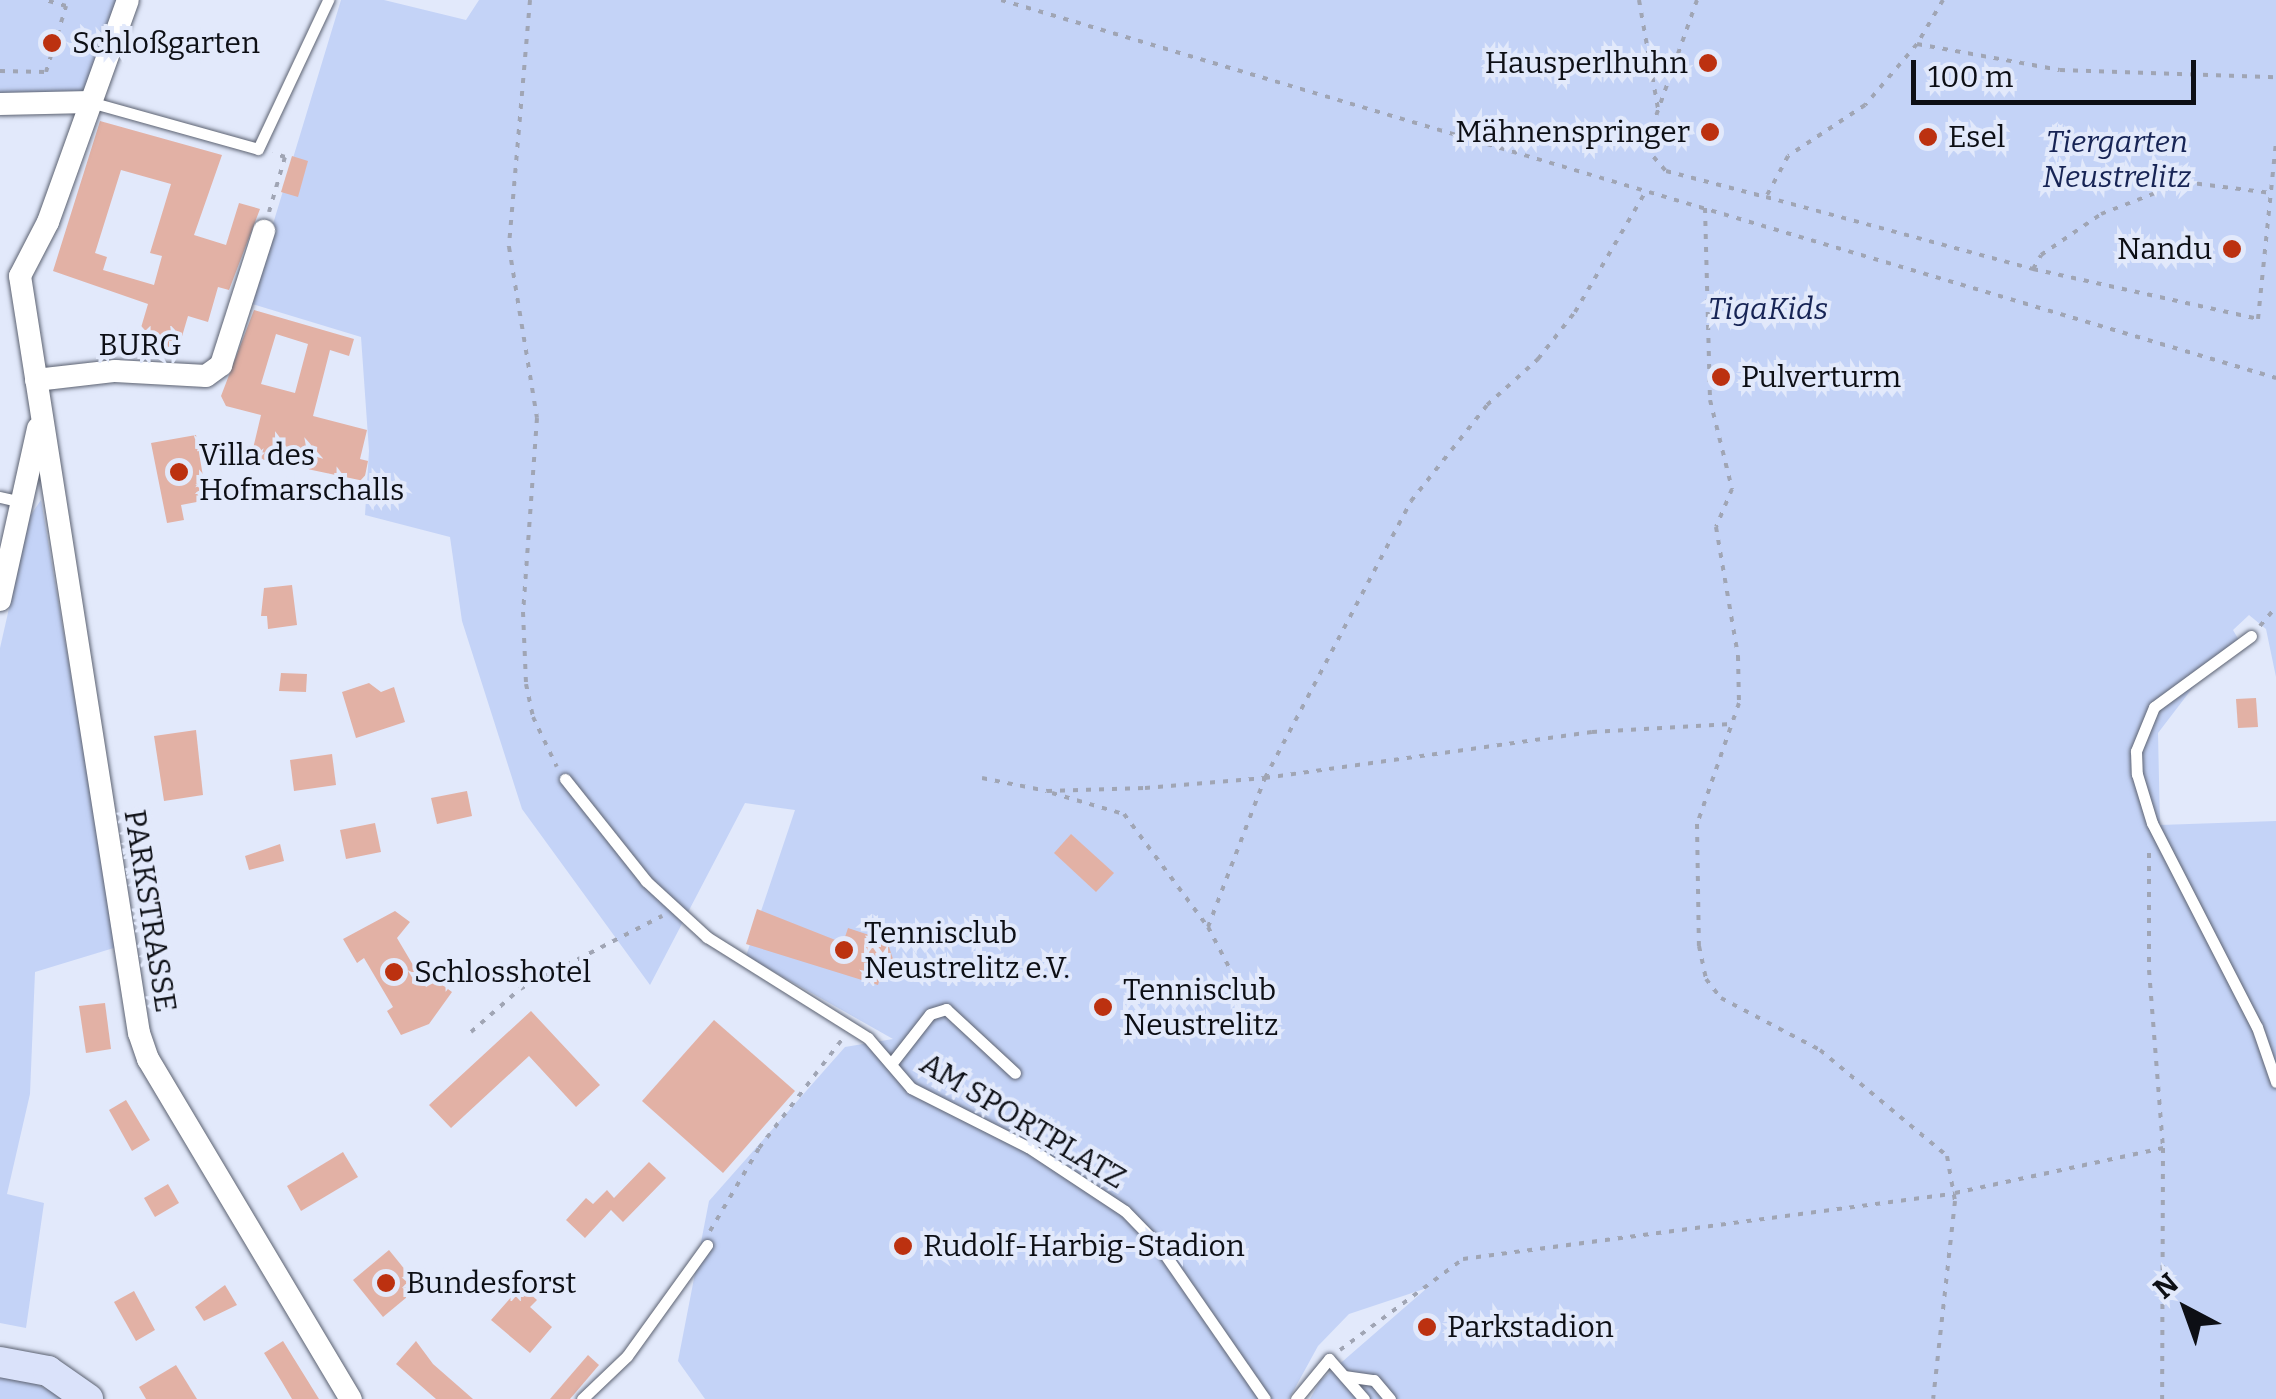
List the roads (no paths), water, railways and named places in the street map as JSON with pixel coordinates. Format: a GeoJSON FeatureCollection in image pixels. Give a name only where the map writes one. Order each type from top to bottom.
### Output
{"type":"FeatureCollection","features":[{"type":"Feature","properties":{"kind":"main road"},"geometry":{"type":"LineString","coordinates":[[0,1362],[48,1371],[88,1399]]}},
{"type":"Feature","properties":{"kind":"street"},"geometry":{"type":"LineString","coordinates":[[10,276],[48,222],[128,0]]}},
{"type":"Feature","properties":{"kind":"street"},"geometry":{"type":"LineString","coordinates":[[0,104],[90,102]]}},
{"type":"Feature","properties":{"kind":"street","name":"BURG"},"geometry":{"type":"LineString","coordinates":[[36,380],[115,371],[206,376],[221,364],[264,231]]}},
{"type":"Feature","properties":{"kind":"street","name":"PARKSTRASSE"},"geometry":{"type":"LineString","coordinates":[[10,276],[36,380],[140,1033],[148,1060],[351,1399]]}},
{"type":"Feature","properties":{"kind":"street"},"geometry":{"type":"LineString","coordinates":[[0,600],[11,499],[41,412]]}},
{"type":"Feature","properties":{"kind":"lane"},"geometry":{"type":"LineString","coordinates":[[90,102],[258,150],[328,0]]}},
{"type":"Feature","properties":{"kind":"lane"},"geometry":{"type":"LineString","coordinates":[[2252,636],[2179,685],[2143,726],[2136,774],[2152,823],[2257,1026],[2276,1082]]}},
{"type":"Feature","properties":{"kind":"lane","name":"AM SPORTPLATZ"},"geometry":{"type":"LineString","coordinates":[[565,779],[674,910],[707,937],[852,1026],[911,1088],[1028,1146],[1125,1212],[1159,1246],[1266,1399]]}},
{"type":"Feature","properties":{"kind":"lane"},"geometry":{"type":"LineString","coordinates":[[891,1064],[930,1014],[946,1009],[1016,1073]]}},
{"type":"Feature","properties":{"kind":"lane"},"geometry":{"type":"LineString","coordinates":[[582,1399],[627,1356],[707,1245]]}},
{"type":"Feature","properties":{"kind":"lane"},"geometry":{"type":"LineString","coordinates":[[1296,1399],[1329,1359],[1360,1397]]}},
{"type":"Feature","properties":{"kind":"lane"},"geometry":{"type":"LineString","coordinates":[[1344,1376],[1374,1380],[1390,1399]]}},
{"type":"Feature","properties":{"kind":"place","name":"Schloßgarten"},"geometry":{"type":"Point","coordinates":[52,43]}},
{"type":"Feature","properties":{"kind":"place","name":"Hausperlhuhn"},"geometry":{"type":"Point","coordinates":[1708,63]}},
{"type":"Feature","properties":{"kind":"place","name":"Mähnenspringer"},"geometry":{"type":"Point","coordinates":[1710,132]}},
{"type":"Feature","properties":{"kind":"place","name":"Esel"},"geometry":{"type":"Point","coordinates":[1928,137]}},
{"type":"Feature","properties":{"kind":"place","name":"Nandu"},"geometry":{"type":"Point","coordinates":[2232,249]}},
{"type":"Feature","properties":{"kind":"place","name":"Pulverturm"},"geometry":{"type":"Point","coordinates":[1721,377]}},
{"type":"Feature","properties":{"kind":"place","name":"Villa des Hofmarschalls"},"geometry":{"type":"Point","coordinates":[179,472]}},
{"type":"Feature","properties":{"kind":"place","name":"Tennisclub Neustrelitz e.V."},"geometry":{"type":"Point","coordinates":[844,950]}},
{"type":"Feature","properties":{"kind":"place","name":"Schlosshotel"},"geometry":{"type":"Point","coordinates":[394,972]}},
{"type":"Feature","properties":{"kind":"place","name":"Tennisclub Neustrelitz"},"geometry":{"type":"Point","coordinates":[1103,1007]}},
{"type":"Feature","properties":{"kind":"place","name":"Rudolf-Harbig-Stadion"},"geometry":{"type":"Point","coordinates":[903,1246]}},
{"type":"Feature","properties":{"kind":"place","name":"Bundesforst"},"geometry":{"type":"Point","coordinates":[386,1283]}},
{"type":"Feature","properties":{"kind":"place","name":"Parkstadion"},"geometry":{"type":"Point","coordinates":[1427,1327]}},
{"type":"Feature","properties":{"kind":"park label","name":"Tiergarten Neustrelitz"},"geometry":{"type":"Point","coordinates":[2117,159]}},
{"type":"Feature","properties":{"kind":"park label","name":"TigaKids"},"geometry":{"type":"Point","coordinates":[1768,309]}}]}
